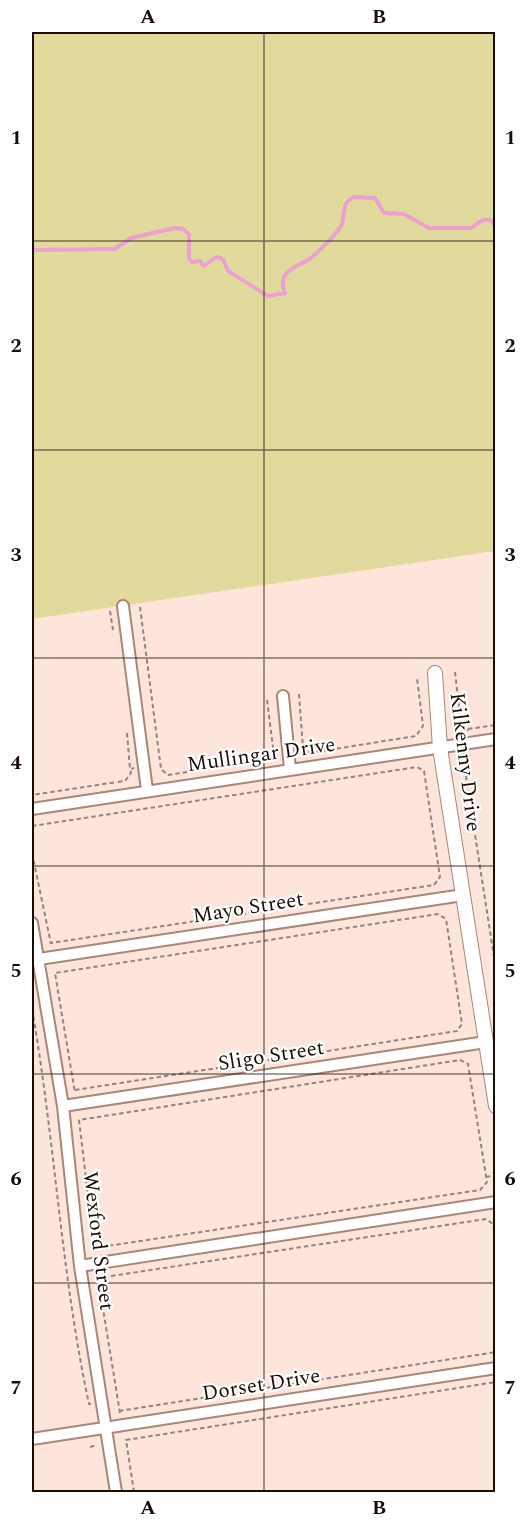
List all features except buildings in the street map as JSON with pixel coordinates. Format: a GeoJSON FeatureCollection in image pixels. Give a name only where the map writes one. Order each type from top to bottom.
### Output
{"type":"FeatureCollection","features":[{"type":"Feature","properties":{"kind":"street"},"geometry":{"type":"LineString","coordinates":[[123,606],[147,790]]}},
{"type":"Feature","properties":{"kind":"street","name":"Kilkenny Drive"},"geometry":{"type":"LineString","coordinates":[[435,673],[440,748],[495,1106]]}},
{"type":"Feature","properties":{"kind":"street"},"geometry":{"type":"LineString","coordinates":[[283,696],[290,769]]}},
{"type":"Feature","properties":{"kind":"street","name":"Mullingar Drive"},"geometry":{"type":"LineString","coordinates":[[32,809],[495,739]]}},
{"type":"Feature","properties":{"kind":"street","name":"Mayo Street"},"geometry":{"type":"LineString","coordinates":[[39,959],[463,894]]}},
{"type":"Feature","properties":{"kind":"street","name":"Wexford Street"},"geometry":{"type":"LineString","coordinates":[[32,923],[63,1106],[80,1266],[108,1427],[116,1492]]}},
{"type":"Feature","properties":{"kind":"street","name":"Sligo Street"},"geometry":{"type":"LineString","coordinates":[[63,1106],[486,1042]]}},
{"type":"Feature","properties":{"kind":"street"},"geometry":{"type":"LineString","coordinates":[[80,1266],[495,1202]]}},
{"type":"Feature","properties":{"kind":"street","name":"Dorset Drive"},"geometry":{"type":"LineString","coordinates":[[32,1439],[495,1368]]}},
{"type":"Feature","properties":{"kind":"path"},"geometry":{"type":"LineString","coordinates":[[140,607],[161,769],[168,775],[268,759],[273,752],[273,747]]}},
{"type":"Feature","properties":{"kind":"path"},"geometry":{"type":"LineString","coordinates":[[455,672],[461,724],[468,729],[495,724]]}},
{"type":"Feature","properties":{"kind":"path"},"geometry":{"type":"LineString","coordinates":[[299,694],[303,748],[309,753],[416,736],[423,726],[417,678]]}},
{"type":"Feature","properties":{"kind":"path"},"geometry":{"type":"LineString","coordinates":[[468,729],[470,758],[465,762],[465,770],[495,970]]}},
{"type":"Feature","properties":{"kind":"path"},"geometry":{"type":"LineString","coordinates":[[32,826],[417,766],[424,771],[440,877],[434,885],[51,943],[32,853]]}},
{"type":"Feature","properties":{"kind":"path"},"geometry":{"type":"LineString","coordinates":[[438,914],[446,919],[462,1023],[457,1031],[75,1090],[55,973],[438,914]]}},
{"type":"Feature","properties":{"kind":"path"},"geometry":{"type":"LineString","coordinates":[[32,1009],[50,1116],[66,1270],[88,1404],[117,1399]]}},
{"type":"Feature","properties":{"kind":"path"},"geometry":{"type":"LineString","coordinates":[[461,1060],[468,1064],[486,1177],[487,1182],[480,1190],[94,1248],[79,1120],[461,1060]]}},
{"type":"Feature","properties":{"kind":"path"},"geometry":{"type":"LineString","coordinates":[[486,1177],[495,1175]]}},
{"type":"Feature","properties":{"kind":"path"},"geometry":{"type":"LineString","coordinates":[[495,1241],[493,1224],[486,1219],[98,1278],[119,1411],[495,1352]]}},
{"type":"Feature","properties":{"kind":"path"},"geometry":{"type":"LineString","coordinates":[[134,1492],[126,1440],[495,1382]]}},
{"type":"Feature","properties":{"kind":"shaded area"},"geometry":{"type":"Polygon","coordinates":[[[32,32],[495,32],[495,551],[32,619],[32,32]]]}},
{"type":"Feature","properties":{"kind":"waterway"},"geometry":{"type":"LineString","coordinates":[[32,250],[115,249],[131,238],[175,228],[183,229],[189,234],[189,259],[192,262],[200,261],[204,266],[216,257],[223,259],[228,271],[268,296],[285,293],[283,286],[285,275],[313,256],[331,239],[342,224],[345,205],[354,197],[375,198],[384,213],[404,214],[429,228],[472,228],[486,220],[492,221],[496,229]]}}]}
